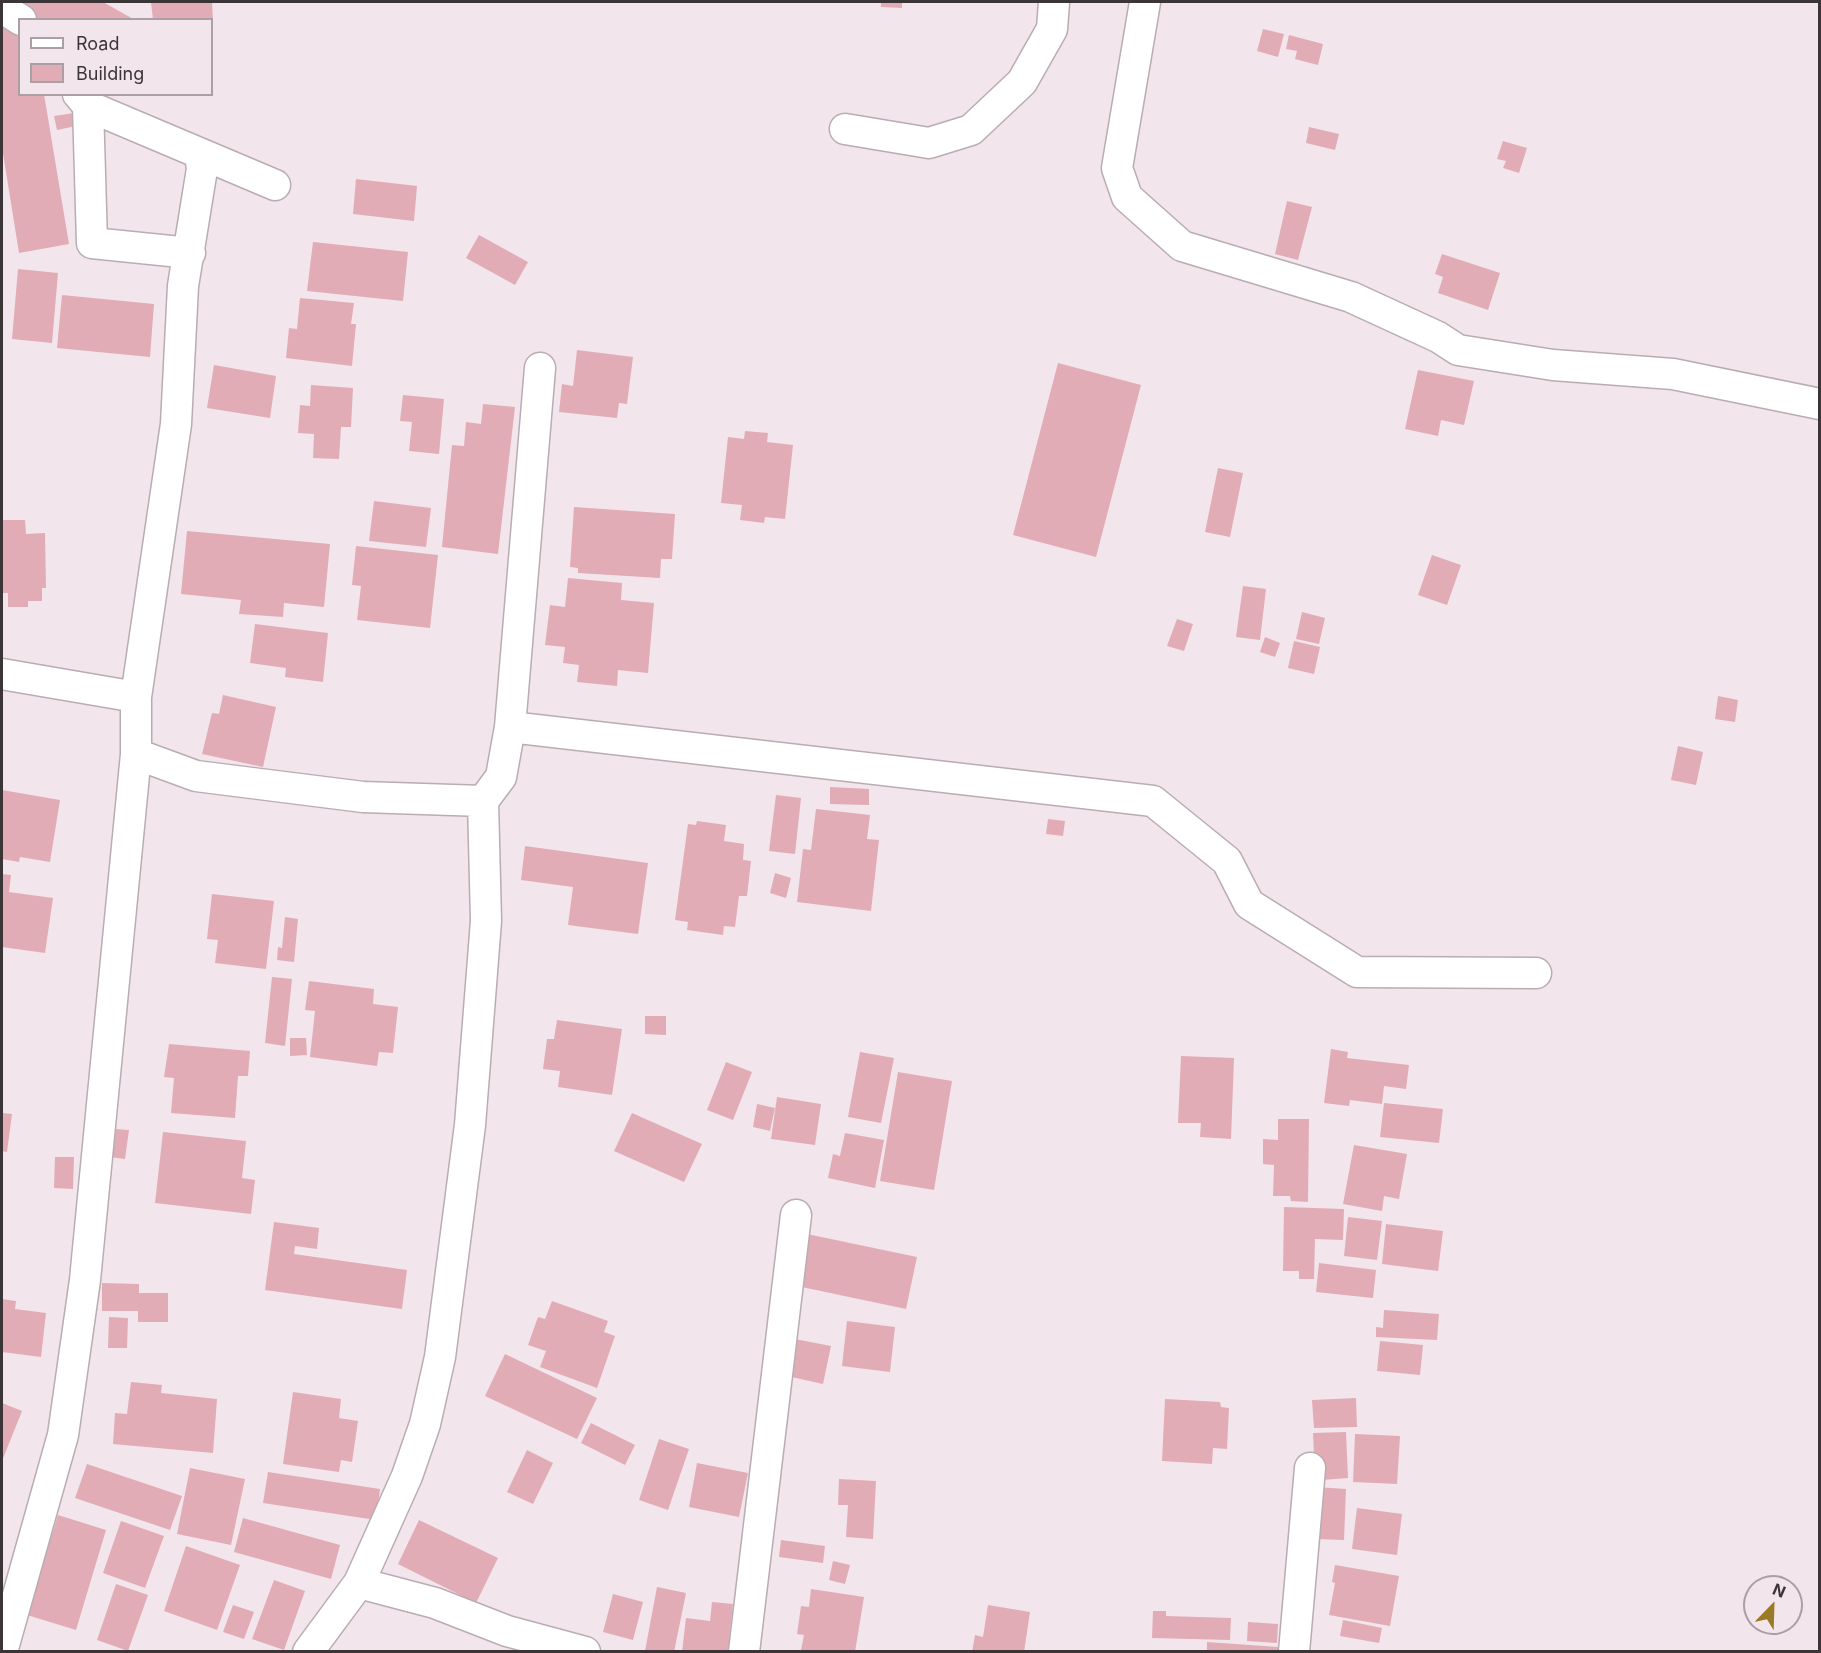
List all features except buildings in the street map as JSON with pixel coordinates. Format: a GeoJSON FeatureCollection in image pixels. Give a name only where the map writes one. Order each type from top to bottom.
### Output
{"type":"FeatureCollection","features":[{"type":"Feature","properties":{"kind":"street"},"geometry":{"type":"LineString","coordinates":[[845,129],[929,142],[971,130],[1022,82],[1052,29],[1054,2]]}},
{"type":"Feature","properties":{"kind":"street"},"geometry":{"type":"LineString","coordinates":[[1145,2],[1117,168],[1127,196],[1182,246],[1351,297],[1438,337],[1458,350],[1553,365],[1673,374],[1820,404]]}},
{"type":"Feature","properties":{"kind":"street"},"geometry":{"type":"LineString","coordinates":[[2,8],[18,18]]}},
{"type":"Feature","properties":{"kind":"street"},"geometry":{"type":"LineString","coordinates":[[190,254],[92,243],[83,100],[200,154],[275,185]]}},
{"type":"Feature","properties":{"kind":"street"},"geometry":{"type":"LineString","coordinates":[[2,1652],[63,1435],[86,1280],[136,754],[136,697],[176,424],[183,286],[202,169],[200,154]]}},
{"type":"Feature","properties":{"kind":"street"},"geometry":{"type":"LineString","coordinates":[[308,1652],[359,1583],[407,1476],[425,1424],[440,1358],[470,1125],[486,921],[483,801],[501,777],[510,727],[540,368]]}},
{"type":"Feature","properties":{"kind":"street"},"geometry":{"type":"LineString","coordinates":[[2,674],[136,697]]}},
{"type":"Feature","properties":{"kind":"street"},"geometry":{"type":"LineString","coordinates":[[510,727],[1153,801],[1227,861],[1250,904],[1357,972],[1536,973]]}},
{"type":"Feature","properties":{"kind":"street"},"geometry":{"type":"LineString","coordinates":[[136,754],[196,776],[253,784],[363,797],[483,801]]}},
{"type":"Feature","properties":{"kind":"street"},"geometry":{"type":"LineString","coordinates":[[744,1652],[796,1215]]}},
{"type":"Feature","properties":{"kind":"street"},"geometry":{"type":"LineString","coordinates":[[1294,1652],[1310,1468]]}},
{"type":"Feature","properties":{"kind":"street"},"geometry":{"type":"LineString","coordinates":[[359,1583],[435,1603],[507,1631],[585,1652]]}}]}
